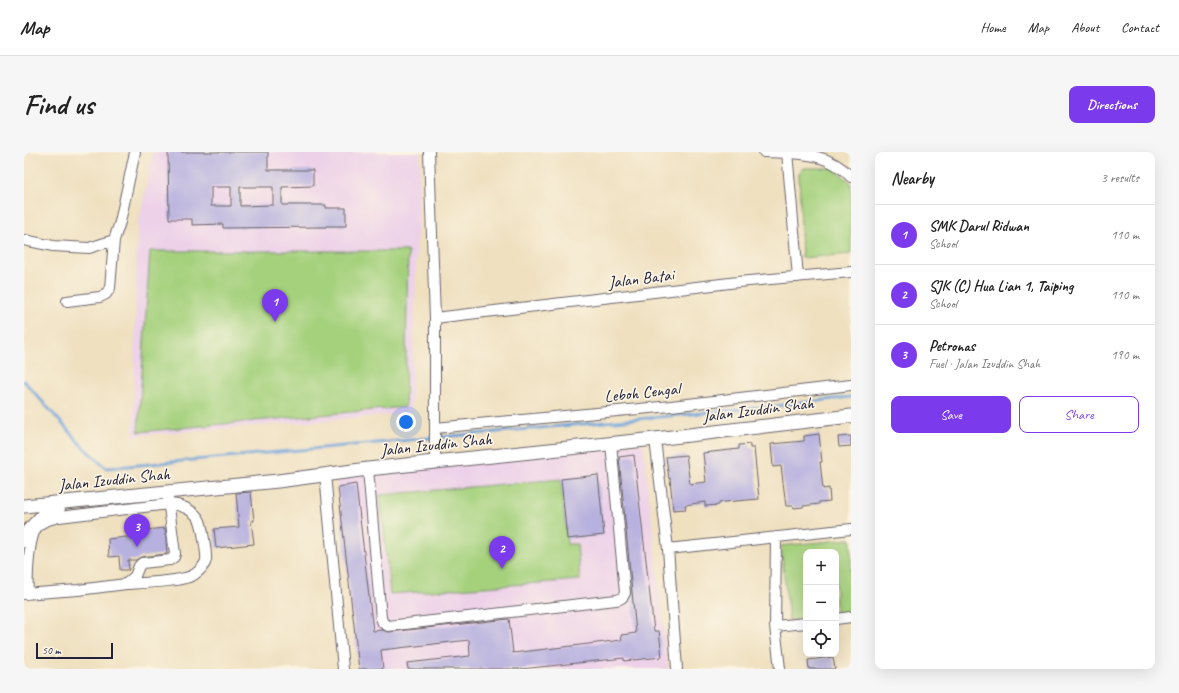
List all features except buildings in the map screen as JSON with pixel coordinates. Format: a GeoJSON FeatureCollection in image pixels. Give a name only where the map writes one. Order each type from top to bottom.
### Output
{"type":"FeatureCollection","features":[{"type":"Feature","properties":{"kind":"main road","name":"Jalan Izuddin Shah"},"geometry":{"type":"LineString","coordinates":[[24,506],[82,501],[168,498],[324,474],[655,439],[851,416]]}},
{"type":"Feature","properties":{"kind":"main road"},"geometry":{"type":"LineString","coordinates":[[24,541],[30,530],[46,512],[59,506],[82,501]]}},
{"type":"Feature","properties":{"kind":"street"},"geometry":{"type":"LineString","coordinates":[[67,300],[100,297],[106,294],[110,288],[114,240],[120,222],[135,152]]}},
{"type":"Feature","properties":{"kind":"street"},"geometry":{"type":"LineString","coordinates":[[429,152],[435,318],[435,462]]}},
{"type":"Feature","properties":{"kind":"street"},"geometry":{"type":"LineString","coordinates":[[764,152],[809,152],[820,154],[832,159],[851,176]]}},
{"type":"Feature","properties":{"kind":"street"},"geometry":{"type":"LineString","coordinates":[[787,152],[798,277]]}},
{"type":"Feature","properties":{"kind":"street"},"geometry":{"type":"LineString","coordinates":[[24,240],[52,246],[89,248],[114,240]]}},
{"type":"Feature","properties":{"kind":"street","name":"Jalan Batai"},"geometry":{"type":"LineString","coordinates":[[435,318],[738,282],[851,272]]}},
{"type":"Feature","properties":{"kind":"street","name":"Leboh Cengal"},"geometry":{"type":"LineString","coordinates":[[435,435],[851,385]]}},
{"type":"Feature","properties":{"kind":"street"},"geometry":{"type":"LineString","coordinates":[[655,439],[668,549],[677,669]]}},
{"type":"Feature","properties":{"kind":"street"},"geometry":{"type":"LineString","coordinates":[[368,469],[381,618],[383,623],[388,626],[537,610],[621,599],[625,593],[611,443]]}},
{"type":"Feature","properties":{"kind":"street"},"geometry":{"type":"LineString","coordinates":[[324,474],[343,669]]}},
{"type":"Feature","properties":{"kind":"street"},"geometry":{"type":"LineString","coordinates":[[126,584],[135,576],[138,566],[142,563],[170,560],[174,557],[175,554],[168,498]]}},
{"type":"Feature","properties":{"kind":"street"},"geometry":{"type":"LineString","coordinates":[[168,498],[197,516],[200,521],[206,560],[201,569],[194,575],[184,579],[126,584],[26,594],[33,533],[38,525],[45,520],[168,498]]}},
{"type":"Feature","properties":{"kind":"street"},"geometry":{"type":"LineString","coordinates":[[668,549],[851,529]]}},
{"type":"Feature","properties":{"kind":"street"},"geometry":{"type":"LineString","coordinates":[[776,537],[775,626],[780,669]]}},
{"type":"Feature","properties":{"kind":"street"},"geometry":{"type":"LineString","coordinates":[[839,619],[851,617]]}},
{"type":"Feature","properties":{"kind":"street"},"geometry":{"type":"LineString","coordinates":[[775,626],[803,622]]}},
{"type":"Feature","properties":{"kind":"shaded area"},"geometry":{"type":"Polygon","coordinates":[[[153,152],[420,152],[411,413],[133,436],[137,231],[153,152]]]}},
{"type":"Feature","properties":{"kind":"shaded area"},"geometry":{"type":"Polygon","coordinates":[[[643,443],[668,669],[358,669],[336,478],[643,443]]]}},
{"type":"Feature","properties":{"kind":"green space"},"geometry":{"type":"Polygon","coordinates":[[[804,168],[833,168],[851,183],[851,254],[802,258],[799,174],[804,168]]]}},
{"type":"Feature","properties":{"kind":"green space"},"geometry":{"type":"Polygon","coordinates":[[[150,251],[408,251],[405,407],[138,432],[150,251]]]}},
{"type":"Feature","properties":{"kind":"green space"},"geometry":{"type":"Polygon","coordinates":[[[561,479],[567,544],[577,544],[580,580],[390,594],[380,495],[561,479]]]}},
{"type":"Feature","properties":{"kind":"green space"},"geometry":{"type":"Polygon","coordinates":[[[851,539],[851,613],[839,615],[839,549],[803,549],[803,618],[789,620],[781,546],[851,539]]]}},
{"type":"Feature","properties":{"kind":"waterway"},"geometry":{"type":"LineString","coordinates":[[24,381],[82,446],[106,468],[767,407],[851,397]]}},
{"type":"Feature","properties":{"kind":"place","name":"SMK Darul Ridwan"},"geometry":{"type":"Point","coordinates":[275,322]}},
{"type":"Feature","properties":{"kind":"place","name":"Petronas"},"geometry":{"type":"Point","coordinates":[137,547]}},
{"type":"Feature","properties":{"kind":"place","name":"SJK (C) Hua Lian 1, Taiping"},"geometry":{"type":"Point","coordinates":[502,569]}}]}
